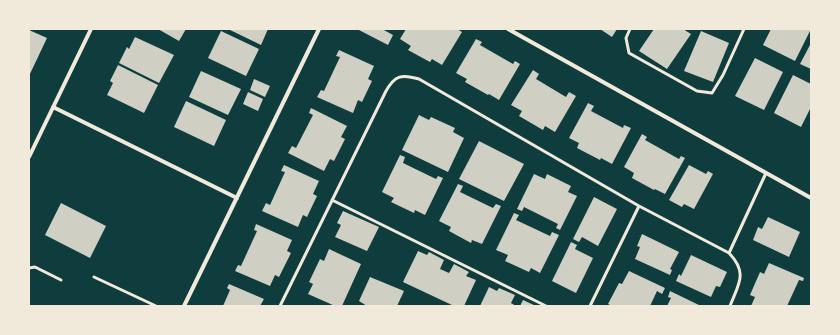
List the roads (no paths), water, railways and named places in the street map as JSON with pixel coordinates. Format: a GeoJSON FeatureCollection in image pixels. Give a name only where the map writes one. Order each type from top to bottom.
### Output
{"type":"FeatureCollection","features":[{"type":"Feature","properties":{"kind":"street"},"geometry":{"type":"LineString","coordinates":[[29,157],[91,29]]}},
{"type":"Feature","properties":{"kind":"street"},"geometry":{"type":"LineString","coordinates":[[184,306],[319,29]]}},
{"type":"Feature","properties":{"kind":"street"},"geometry":{"type":"LineString","coordinates":[[508,29],[811,198]]}},
{"type":"Feature","properties":{"kind":"street"},"geometry":{"type":"LineString","coordinates":[[53,107],[237,198]]}},
{"type":"Feature","properties":{"kind":"lane"},"geometry":{"type":"LineString","coordinates":[[630,29],[626,38],[629,53],[697,91],[712,92],[723,75],[744,29]]}},
{"type":"Feature","properties":{"kind":"lane"},"geometry":{"type":"LineString","coordinates":[[280,306],[391,83],[399,77],[408,75],[419,79],[639,206],[728,253],[736,261],[741,270],[740,283],[730,306]]}},
{"type":"Feature","properties":{"kind":"lane"},"geometry":{"type":"LineString","coordinates":[[728,253],[766,173]]}},
{"type":"Feature","properties":{"kind":"lane"},"geometry":{"type":"LineString","coordinates":[[332,200],[546,306]]}},
{"type":"Feature","properties":{"kind":"lane"},"geometry":{"type":"LineString","coordinates":[[590,306],[639,206]]}},
{"type":"Feature","properties":{"kind":"lane"},"geometry":{"type":"LineString","coordinates":[[29,268],[35,266],[61,280]]}},
{"type":"Feature","properties":{"kind":"lane"},"geometry":{"type":"LineString","coordinates":[[94,277],[156,306]]}}]}
